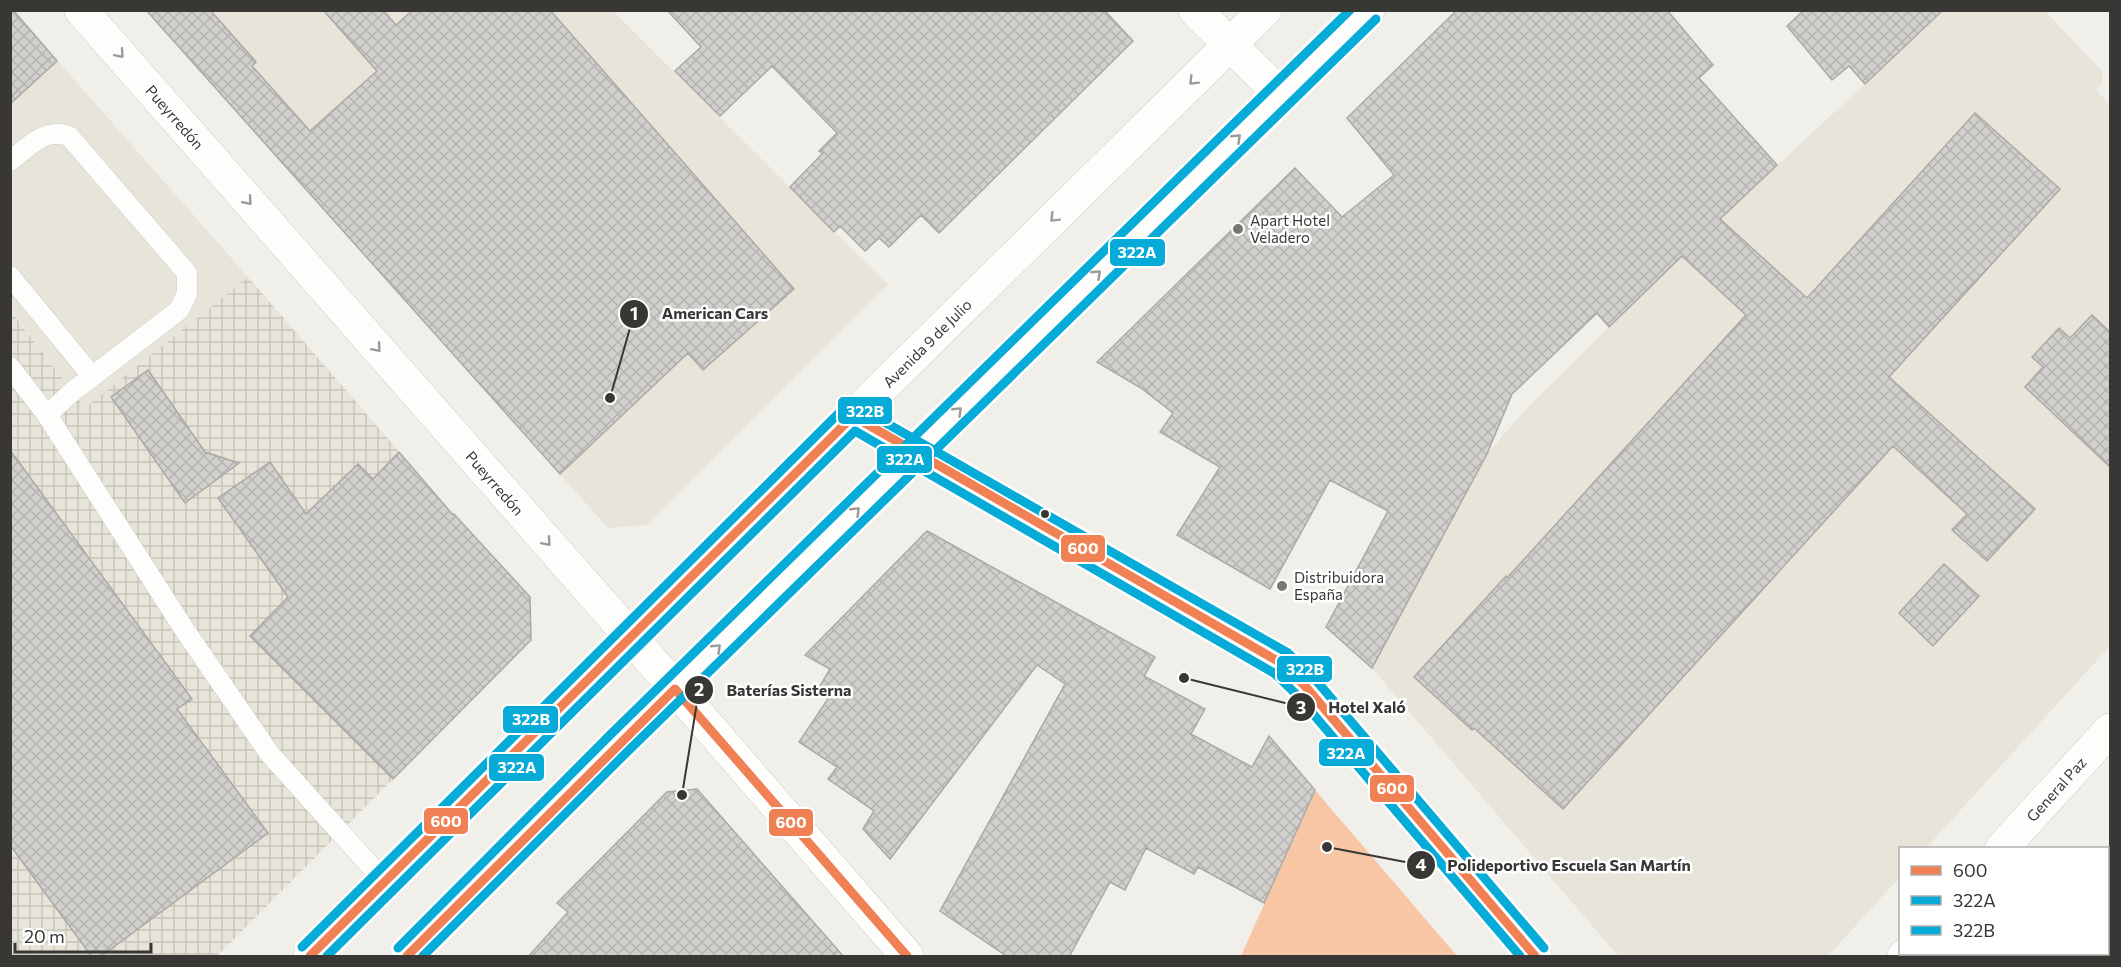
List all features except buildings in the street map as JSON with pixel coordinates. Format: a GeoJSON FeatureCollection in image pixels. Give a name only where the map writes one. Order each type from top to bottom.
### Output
{"type":"FeatureCollection","features":[{"type":"Feature","properties":{"kind":"main road","name":"Pueyrredón"},"geometry":{"type":"LineString","coordinates":[[81,10],[630,636],[907,957]]}},
{"type":"Feature","properties":{"kind":"main road"},"geometry":{"type":"LineString","coordinates":[[1195,10],[1281,94]]}},
{"type":"Feature","properties":{"kind":"main road","name":"Avenida 9 de Julio"},"geometry":{"type":"LineString","coordinates":[[310,957],[630,636],[1265,10]]}},
{"type":"Feature","properties":{"kind":"main road"},"geometry":{"type":"LineString","coordinates":[[406,957],[675,688],[1368,10]]}},
{"type":"Feature","properties":{"kind":"main road"},"geometry":{"type":"LineString","coordinates":[[853,416],[1281,663],[1305,686],[1535,957]]}},
{"type":"Feature","properties":{"kind":"main road","name":"General Paz"},"geometry":{"type":"LineString","coordinates":[[2004,847],[2110,730]]}},
{"type":"Feature","properties":{"kind":"lane"},"geometry":{"type":"LineString","coordinates":[[10,161],[42,136],[57,132],[69,136],[187,273],[187,294],[179,310],[92,376],[47,415]]}},
{"type":"Feature","properties":{"kind":"lane"},"geometry":{"type":"LineString","coordinates":[[10,276],[92,376]]}},
{"type":"Feature","properties":{"kind":"lane"},"geometry":{"type":"LineString","coordinates":[[10,367],[47,415],[184,629],[269,753],[385,882]]}},
{"type":"Feature","properties":{"kind":"shaded area"},"geometry":{"type":"Polygon","coordinates":[[[13,10],[248,277],[85,408],[11,310],[10,11],[13,10]]]}},
{"type":"Feature","properties":{"kind":"shaded area"},"geometry":{"type":"Polygon","coordinates":[[[146,11],[613,11],[888,285],[646,525],[608,528],[146,11]]]}},
{"type":"Feature","properties":{"kind":"shaded area"},"geometry":{"type":"Polygon","coordinates":[[[1943,11],[2045,11],[2102,71],[2102,83],[2096,90],[2110,105],[2110,646],[1927,847],[1899,847],[1899,878],[1828,956],[1618,956],[1372,668],[1487,454],[1526,409],[1695,242],[1943,11]]]}},
{"type":"Feature","properties":{"kind":"shaded area"},"geometry":{"type":"Polygon","coordinates":[[[248,277],[415,470],[250,636],[393,779],[217,956],[11,956],[10,310],[85,408],[248,277]]]}},
{"type":"Feature","properties":{"kind":"shaded area"},"geometry":{"type":"Polygon","coordinates":[[[1315,790],[1457,956],[1241,956],[1315,790]]]}},
{"type":"Feature","properties":{"kind":"transit line","name":"322B"},"geometry":{"type":"LineString","coordinates":[[398,948],[611,734],[1350,10]]}},
{"type":"Feature","properties":{"kind":"transit line","name":"322A"},"geometry":{"type":"LineString","coordinates":[[423,956],[627,752],[1376,19]]}},
{"type":"Feature","properties":{"kind":"transit line","name":"322B"},"geometry":{"type":"LineString","coordinates":[[302,947],[845,407],[853,404],[1288,653],[1314,678],[1544,948]]}},
{"type":"Feature","properties":{"kind":"transit line","name":"600"},"geometry":{"type":"LineString","coordinates":[[853,416],[1281,663],[1305,686],[1535,956]]}},
{"type":"Feature","properties":{"kind":"transit line","name":"600"},"geometry":{"type":"LineString","coordinates":[[310,956],[853,416]]}},
{"type":"Feature","properties":{"kind":"transit line","name":"322A"},"geometry":{"type":"LineString","coordinates":[[327,956],[855,431],[1274,673],[1296,694],[1520,956]]}},
{"type":"Feature","properties":{"kind":"transit line","name":"600"},"geometry":{"type":"LineString","coordinates":[[675,689],[907,956]]}},
{"type":"Feature","properties":{"kind":"transit line","name":"600"},"geometry":{"type":"LineString","coordinates":[[407,956],[675,689]]}},
{"type":"Feature","properties":{"kind":"place","name":"Apart Hotel Veladero"},"geometry":{"type":"Point","coordinates":[1238,229]}},
{"type":"Feature","properties":{"kind":"place","name":"American Cars"},"geometry":{"type":"Point","coordinates":[610,398]}},
{"type":"Feature","properties":{"kind":"place","name":"Distribuidora España"},"geometry":{"type":"Point","coordinates":[1282,586]}},
{"type":"Feature","properties":{"kind":"place","name":"Hotel Xaló"},"geometry":{"type":"Point","coordinates":[1184,678]}},
{"type":"Feature","properties":{"kind":"place","name":"Baterías Sisterna"},"geometry":{"type":"Point","coordinates":[682,795]}},
{"type":"Feature","properties":{"kind":"place","name":"Polideportivo Escuela San Martín"},"geometry":{"type":"Point","coordinates":[1327,847]}}]}
